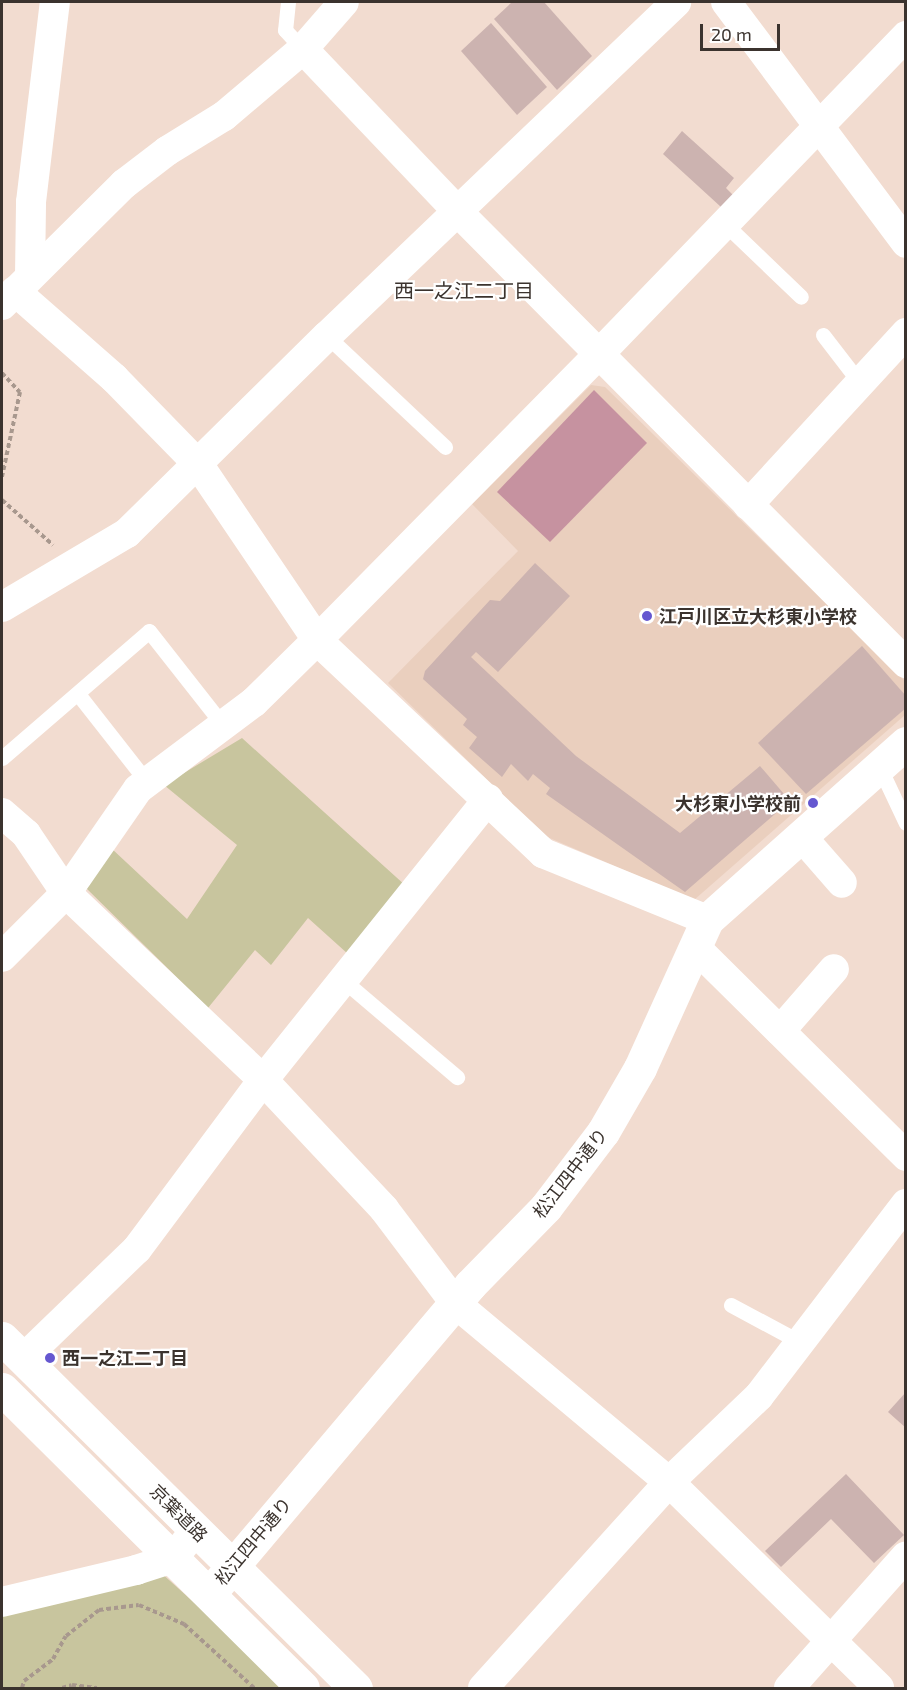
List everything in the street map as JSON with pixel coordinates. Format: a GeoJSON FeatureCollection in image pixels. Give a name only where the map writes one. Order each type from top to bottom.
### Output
{"type":"FeatureCollection","features":[{"type":"Feature","properties":{"kind":"main road","name":"松江四中通り"},"geometry":{"type":"LineString","coordinates":[[208,1594],[455,1303],[546,1207],[603,1132],[640,1068],[702,934],[801,836],[906,743]]}},
{"type":"Feature","properties":{"kind":"main road","name":"京葉道路"},"geometry":{"type":"LineString","coordinates":[[12,1349],[356,1689]]}},
{"type":"Feature","properties":{"kind":"main road","name":"京葉道路"},"geometry":{"type":"LineString","coordinates":[[2,1389],[303,1689]]}},
{"type":"Feature","properties":{"kind":"street"},"geometry":{"type":"LineString","coordinates":[[16,291],[31,202],[55,2]]}},
{"type":"Feature","properties":{"kind":"street"},"geometry":{"type":"LineString","coordinates":[[16,291],[124,184],[166,151],[224,116],[303,49],[344,2]]}},
{"type":"Feature","properties":{"kind":"street"},"geometry":{"type":"LineString","coordinates":[[2,607],[128,533],[327,336],[676,2]]}},
{"type":"Feature","properties":{"kind":"street"},"geometry":{"type":"LineString","coordinates":[[726,2],[906,243]]}},
{"type":"Feature","properties":{"kind":"street"},"geometry":{"type":"LineString","coordinates":[[2,957],[66,893],[138,789],[254,702],[599,354],[905,38]]}},
{"type":"Feature","properties":{"kind":"street"},"geometry":{"type":"LineString","coordinates":[[303,49],[458,212],[906,663]]}},
{"type":"Feature","properties":{"kind":"street"},"geometry":{"type":"LineString","coordinates":[[16,291],[114,378],[198,464],[317,640],[488,799],[543,854],[702,934],[780,1031],[906,1156]]}},
{"type":"Feature","properties":{"kind":"street"},"geometry":{"type":"LineString","coordinates":[[748,504],[906,333]]}},
{"type":"Feature","properties":{"kind":"street"},"geometry":{"type":"LineString","coordinates":[[12,1349],[137,1249],[263,1080],[488,799]]}},
{"type":"Feature","properties":{"kind":"street"},"geometry":{"type":"LineString","coordinates":[[2,813],[26,834],[66,893],[263,1080],[384,1209],[455,1303],[669,1482],[879,1689]]}},
{"type":"Feature","properties":{"kind":"street"},"geometry":{"type":"LineString","coordinates":[[801,836],[842,883]]}},
{"type":"Feature","properties":{"kind":"street"},"geometry":{"type":"LineString","coordinates":[[780,1031],[834,969]]}},
{"type":"Feature","properties":{"kind":"street"},"geometry":{"type":"LineString","coordinates":[[483,1689],[669,1482],[759,1396],[906,1204]]}},
{"type":"Feature","properties":{"kind":"street"},"geometry":{"type":"LineString","coordinates":[[2,1602],[136,1570],[173,1558],[196,1530]]}},
{"type":"Feature","properties":{"kind":"street"},"geometry":{"type":"LineString","coordinates":[[789,1689],[906,1556]]}},
{"type":"Feature","properties":{"kind":"lane"},"geometry":{"type":"LineString","coordinates":[[288,2],[285,30],[303,49]]}},
{"type":"Feature","properties":{"kind":"lane"},"geometry":{"type":"LineString","coordinates":[[725,224],[801,297]]}},
{"type":"Feature","properties":{"kind":"lane"},"geometry":{"type":"LineString","coordinates":[[823,334],[860,383]]}},
{"type":"Feature","properties":{"kind":"lane"},"geometry":{"type":"LineString","coordinates":[[327,336],[445,447]]}},
{"type":"Feature","properties":{"kind":"lane"},"geometry":{"type":"LineString","coordinates":[[2,758],[149,632],[223,725]]}},
{"type":"Feature","properties":{"kind":"lane"},"geometry":{"type":"LineString","coordinates":[[78,694],[147,782]]}},
{"type":"Feature","properties":{"kind":"lane"},"geometry":{"type":"LineString","coordinates":[[879,766],[906,823]]}},
{"type":"Feature","properties":{"kind":"lane"},"geometry":{"type":"LineString","coordinates":[[343,980],[457,1077]]}},
{"type":"Feature","properties":{"kind":"lane"},"geometry":{"type":"LineString","coordinates":[[731,1305],[800,1342]]}},
{"type":"Feature","properties":{"kind":"path"},"geometry":{"type":"LineString","coordinates":[[2,373],[20,392],[2,477]]}},
{"type":"Feature","properties":{"kind":"path"},"geometry":{"type":"LineString","coordinates":[[2,500],[74,563]]}},
{"type":"Feature","properties":{"kind":"path"},"geometry":{"type":"LineString","coordinates":[[22,1689],[24,1680],[53,1659],[66,1636],[99,1610],[139,1605],[184,1624],[254,1689]]}},
{"type":"Feature","properties":{"kind":"path"},"geometry":{"type":"LineString","coordinates":[[62,1689],[72,1685],[97,1689]]}},
{"type":"Feature","properties":{"kind":"shaded area","name":"江戸川区立大杉東小学校"},"geometry":{"type":"Polygon","coordinates":[[[591,385],[605,387],[905,681],[905,715],[694,900],[545,836],[388,683],[518,551],[472,504],[591,385]]]}},
{"type":"Feature","properties":{"kind":"shaded area"},"geometry":{"type":"Polygon","coordinates":[[[594,390],[647,443],[550,542],[497,492],[594,390]]]}},
{"type":"Feature","properties":{"kind":"shaded area"},"geometry":{"type":"Polygon","coordinates":[[[242,738],[406,886],[348,954],[308,918],[271,965],[255,950],[208,1008],[85,887],[111,848],[187,919],[237,845],[164,785],[242,738]]]}},
{"type":"Feature","properties":{"kind":"shaded area"},"geometry":{"type":"Polygon","coordinates":[[[159,1571],[289,1688],[2,1688],[2,1608],[159,1571]]]}},
{"type":"Feature","properties":{"kind":"building"},"geometry":{"type":"Polygon","coordinates":[[[512,2],[544,2],[592,56],[557,90],[494,19],[512,2]]]}},
{"type":"Feature","properties":{"kind":"building"},"geometry":{"type":"Polygon","coordinates":[[[491,23],[547,87],[517,115],[461,51],[491,23]]]}},
{"type":"Feature","properties":{"kind":"building"},"geometry":{"type":"Polygon","coordinates":[[[682,131],[734,178],[726,188],[733,195],[721,207],[663,154],[682,131]]]}},
{"type":"Feature","properties":{"kind":"building"},"geometry":{"type":"Polygon","coordinates":[[[535,563],[570,596],[498,672],[476,652],[471,657],[576,756],[680,833],[760,766],[790,801],[685,892],[546,794],[550,788],[533,774],[528,781],[511,764],[502,777],[469,748],[477,737],[463,725],[467,719],[423,679],[425,671],[490,600],[500,601],[535,563]]]}},
{"type":"Feature","properties":{"kind":"building"},"geometry":{"type":"Polygon","coordinates":[[[862,646],[906,696],[906,708],[806,794],[758,743],[862,646]]]}},
{"type":"Feature","properties":{"kind":"building"},"geometry":{"type":"Polygon","coordinates":[[[906,1392],[906,1428],[888,1412],[906,1392]]]}},
{"type":"Feature","properties":{"kind":"building"},"geometry":{"type":"Polygon","coordinates":[[[846,1474],[904,1535],[874,1563],[831,1519],[781,1567],[765,1551],[846,1474]]]}},
{"type":"Feature","properties":{"kind":"place","name":"江戸川区立大杉東小学校"},"geometry":{"type":"Point","coordinates":[647,616]}},
{"type":"Feature","properties":{"kind":"place","name":"大杉東小学校前"},"geometry":{"type":"Point","coordinates":[813,803]}},
{"type":"Feature","properties":{"kind":"place","name":"西一之江二丁目"},"geometry":{"type":"Point","coordinates":[50,1358]}},
{"type":"Feature","properties":{"kind":"district","name":"西一之江二丁目"},"geometry":{"type":"Point","coordinates":[464,290]}}]}
